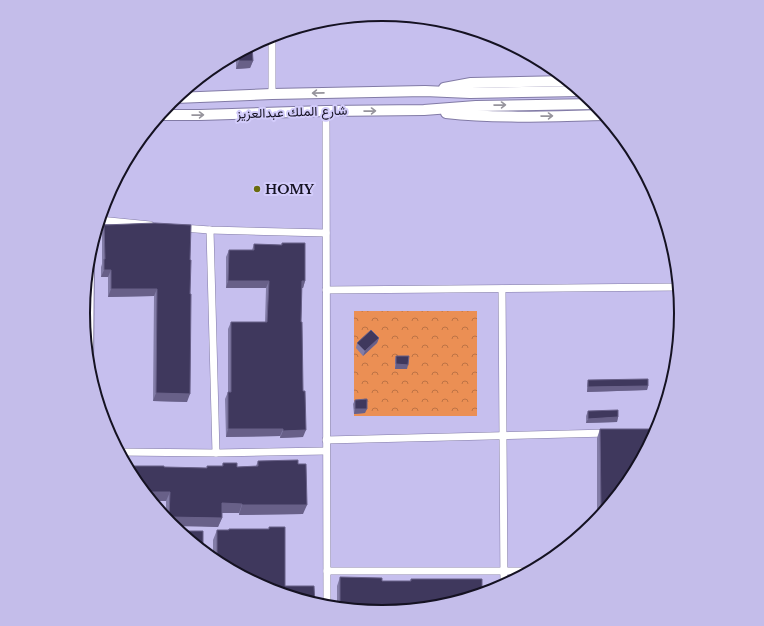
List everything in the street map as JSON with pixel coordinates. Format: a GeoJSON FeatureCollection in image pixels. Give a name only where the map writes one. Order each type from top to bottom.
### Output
{"type":"FeatureCollection","features":[{"type":"Feature","properties":{"kind":"street"},"geometry":{"type":"LineString","coordinates":[[272,42],[272,94]]}},
{"type":"Feature","properties":{"kind":"street","name":"شارع الملك عبدالعزيز"},"geometry":{"type":"LineString","coordinates":[[425,91],[471,83],[560,81]]}},
{"type":"Feature","properties":{"kind":"street","name":"شارع الملك عبدالعزيز"},"geometry":{"type":"LineString","coordinates":[[185,98],[272,94],[425,91],[470,93],[573,91]]}},
{"type":"Feature","properties":{"kind":"street","name":"شارع الملك عبدالعزيز"},"geometry":{"type":"LineString","coordinates":[[167,115],[424,110],[476,106],[585,104]]}},
{"type":"Feature","properties":{"kind":"street","name":"شارع الملك عبدالعزيز"},"geometry":{"type":"LineString","coordinates":[[424,110],[476,116],[598,116]]}},
{"type":"Feature","properties":{"kind":"street"},"geometry":{"type":"LineString","coordinates":[[326,111],[327,599]]}},
{"type":"Feature","properties":{"kind":"street"},"geometry":{"type":"LineString","coordinates":[[105,220],[155,225]]}},
{"type":"Feature","properties":{"kind":"street"},"geometry":{"type":"LineString","coordinates":[[178,227],[210,230],[326,233]]}},
{"type":"Feature","properties":{"kind":"street"},"geometry":{"type":"LineString","coordinates":[[210,230],[216,453]]}},
{"type":"Feature","properties":{"kind":"street"},"geometry":{"type":"LineString","coordinates":[[326,290],[673,287]]}},
{"type":"Feature","properties":{"kind":"street"},"geometry":{"type":"LineString","coordinates":[[502,289],[504,578]]}},
{"type":"Feature","properties":{"kind":"street"},"geometry":{"type":"LineString","coordinates":[[326,440],[618,433]]}},
{"type":"Feature","properties":{"kind":"street"},"geometry":{"type":"LineString","coordinates":[[125,452],[216,453],[326,451]]}},
{"type":"Feature","properties":{"kind":"street"},"geometry":{"type":"LineString","coordinates":[[327,571],[519,571]]}},
{"type":"Feature","properties":{"kind":"green space"},"geometry":{"type":"Polygon","coordinates":[[[354,311],[477,311],[477,416],[354,416],[354,311]]]}},
{"type":"Feature","properties":{"kind":"building"},"geometry":{"type":"Polygon","coordinates":[[[252,51],[253,61],[239,61],[239,58],[252,51]]]}},
{"type":"Feature","properties":{"kind":"building"},"geometry":{"type":"Polygon","coordinates":[[[155,223],[191,225],[190,394],[156,393],[157,289],[111,289],[111,270],[104,270],[104,225],[155,223]]]}},
{"type":"Feature","properties":{"kind":"building"},"geometry":{"type":"Polygon","coordinates":[[[282,243],[305,243],[305,281],[302,281],[301,322],[306,430],[283,431],[283,429],[228,429],[228,392],[231,392],[231,322],[267,322],[269,281],[228,281],[229,250],[254,250],[254,244],[282,245],[282,243]]]}},
{"type":"Feature","properties":{"kind":"building"},"geometry":{"type":"Polygon","coordinates":[[[371,330],[379,338],[365,351],[357,343],[371,330]]]}},
{"type":"Feature","properties":{"kind":"building"},"geometry":{"type":"Polygon","coordinates":[[[396,356],[409,356],[408,365],[396,364],[396,356]]]}},
{"type":"Feature","properties":{"kind":"building"},"geometry":{"type":"Polygon","coordinates":[[[648,379],[648,386],[588,387],[588,380],[648,379]]]}},
{"type":"Feature","properties":{"kind":"building"},"geometry":{"type":"Polygon","coordinates":[[[367,399],[367,409],[355,409],[355,400],[367,399]]]}},
{"type":"Feature","properties":{"kind":"building"},"geometry":{"type":"Polygon","coordinates":[[[618,410],[618,417],[588,419],[588,411],[618,410]]]}},
{"type":"Feature","properties":{"kind":"building"},"geometry":{"type":"Polygon","coordinates":[[[600,429],[650,429],[625,475],[601,507],[600,429]]]}},
{"type":"Feature","properties":{"kind":"building"},"geometry":{"type":"Polygon","coordinates":[[[298,460],[298,464],[306,464],[307,505],[242,505],[222,503],[222,518],[174,517],[169,513],[170,492],[151,492],[133,466],[207,468],[207,466],[223,466],[223,463],[237,463],[237,467],[258,466],[258,461],[298,460]]]}},
{"type":"Feature","properties":{"kind":"building"},"geometry":{"type":"Polygon","coordinates":[[[269,527],[285,527],[285,586],[314,586],[315,597],[288,590],[270,583],[236,566],[217,554],[217,530],[269,529],[269,527]]]}},
{"type":"Feature","properties":{"kind":"building"},"geometry":{"type":"Polygon","coordinates":[[[187,531],[203,531],[203,544],[187,531]]]}},
{"type":"Feature","properties":{"kind":"building"},"geometry":{"type":"Polygon","coordinates":[[[340,577],[382,578],[382,581],[411,581],[411,579],[482,579],[482,588],[476,590],[420,603],[382,605],[340,602],[340,577]]]}},
{"type":"Feature","properties":{"kind":"place","name":"HOMY"},"geometry":{"type":"Point","coordinates":[257,189]}}]}
